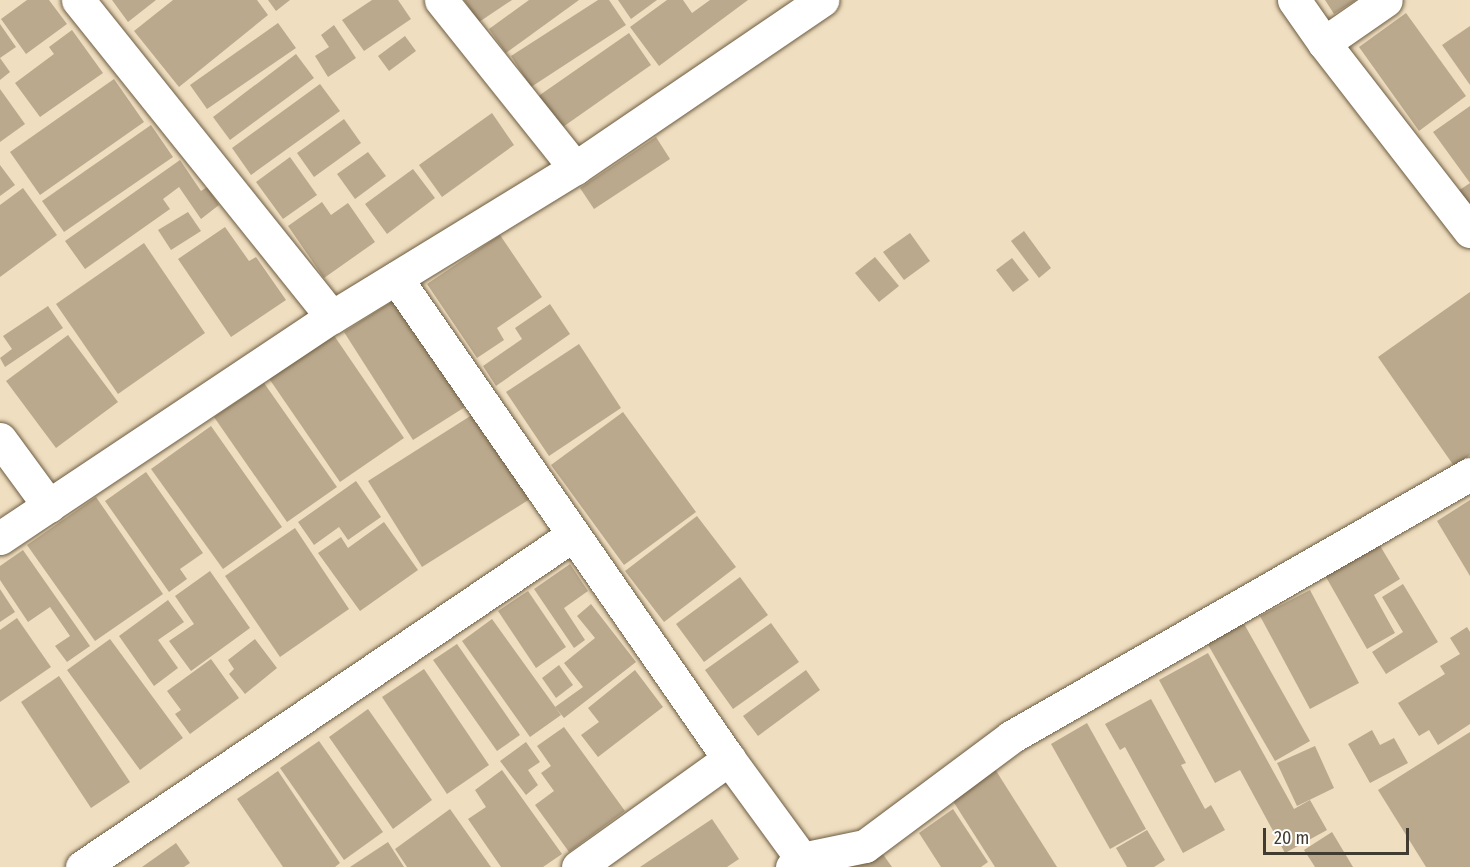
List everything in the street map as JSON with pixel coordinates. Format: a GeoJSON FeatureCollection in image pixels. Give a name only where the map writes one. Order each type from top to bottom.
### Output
{"type":"FeatureCollection","features":[{"type":"Feature","properties":{"kind":"street"},"geometry":{"type":"LineString","coordinates":[[78,0],[332,317]]}},
{"type":"Feature","properties":{"kind":"street"},"geometry":{"type":"LineString","coordinates":[[441,0],[575,168]]}},
{"type":"Feature","properties":{"kind":"street"},"geometry":{"type":"LineString","coordinates":[[1294,0],[1324,43],[1470,231]]}},
{"type":"Feature","properties":{"kind":"street"},"geometry":{"type":"LineString","coordinates":[[1324,43],[1386,0]]}},
{"type":"Feature","properties":{"kind":"street"},"geometry":{"type":"LineString","coordinates":[[0,538],[332,317],[575,168],[817,2]]}},
{"type":"Feature","properties":{"kind":"street"},"geometry":{"type":"LineString","coordinates":[[396,278],[729,759],[797,863],[865,846],[1011,737],[1470,474]]}},
{"type":"Feature","properties":{"kind":"street"},"geometry":{"type":"LineString","coordinates":[[0,439],[49,506]]}},
{"type":"Feature","properties":{"kind":"street"},"geometry":{"type":"LineString","coordinates":[[82,867],[573,535]]}},
{"type":"Feature","properties":{"kind":"street"},"geometry":{"type":"LineString","coordinates":[[578,867],[729,759]]}},
{"type":"Feature","properties":{"kind":"building"},"geometry":{"type":"Polygon","coordinates":[[[27,0],[49,0],[67,24],[26,54],[1,19],[27,0]]]}},
{"type":"Feature","properties":{"kind":"building"},"geometry":{"type":"Polygon","coordinates":[[[112,0],[156,0],[128,22],[112,0]]]}},
{"type":"Feature","properties":{"kind":"building"},"geometry":{"type":"Polygon","coordinates":[[[173,0],[257,0],[268,15],[179,87],[134,31],[173,0]]]}},
{"type":"Feature","properties":{"kind":"building"},"geometry":{"type":"Polygon","coordinates":[[[268,0],[290,0],[276,11],[268,0]]]}},
{"type":"Feature","properties":{"kind":"building"},"geometry":{"type":"Polygon","coordinates":[[[372,0],[398,0],[411,19],[364,51],[342,20],[372,0]]]}},
{"type":"Feature","properties":{"kind":"building"},"geometry":{"type":"Polygon","coordinates":[[[464,0],[512,0],[479,22],[464,0]]]}},
{"type":"Feature","properties":{"kind":"building"},"geometry":{"type":"Polygon","coordinates":[[[529,0],[579,0],[506,53],[489,29],[529,0]]]}},
{"type":"Feature","properties":{"kind":"building"},"geometry":{"type":"Polygon","coordinates":[[[598,0],[609,0],[626,25],[531,87],[511,56],[598,0]]]}},
{"type":"Feature","properties":{"kind":"building"},"geometry":{"type":"Polygon","coordinates":[[[618,0],[657,0],[631,19],[618,0]]]}},
{"type":"Feature","properties":{"kind":"building"},"geometry":{"type":"Polygon","coordinates":[[[667,0],[683,0],[692,13],[710,0],[748,0],[659,66],[630,27],[667,0]]]}},
{"type":"Feature","properties":{"kind":"building"},"geometry":{"type":"Polygon","coordinates":[[[1325,0],[1356,0],[1334,14],[1325,0]]]}},
{"type":"Feature","properties":{"kind":"building"},"geometry":{"type":"Polygon","coordinates":[[[1406,13],[1466,96],[1419,131],[1359,47],[1406,13]]]}},
{"type":"Feature","properties":{"kind":"building"},"geometry":{"type":"Polygon","coordinates":[[[278,23],[296,48],[207,109],[190,85],[278,23]]]}},
{"type":"Feature","properties":{"kind":"building"},"geometry":{"type":"Polygon","coordinates":[[[0,24],[16,47],[0,58],[0,24]]]}},
{"type":"Feature","properties":{"kind":"building"},"geometry":{"type":"Polygon","coordinates":[[[334,25],[356,58],[328,77],[315,56],[329,47],[321,35],[334,25]]]}},
{"type":"Feature","properties":{"kind":"building"},"geometry":{"type":"Polygon","coordinates":[[[1470,26],[1470,85],[1442,45],[1470,26]]]}},
{"type":"Feature","properties":{"kind":"building"},"geometry":{"type":"Polygon","coordinates":[[[72,30],[103,73],[40,117],[15,83],[54,54],[49,47],[72,30]]]}},
{"type":"Feature","properties":{"kind":"building"},"geometry":{"type":"Polygon","coordinates":[[[629,33],[651,65],[560,129],[537,97],[629,33]]]}},
{"type":"Feature","properties":{"kind":"building"},"geometry":{"type":"Polygon","coordinates":[[[405,36],[416,51],[389,71],[378,56],[405,36]]]}},
{"type":"Feature","properties":{"kind":"building"},"geometry":{"type":"Polygon","coordinates":[[[296,54],[314,78],[230,140],[213,117],[296,54]]]}},
{"type":"Feature","properties":{"kind":"building"},"geometry":{"type":"Polygon","coordinates":[[[0,58],[10,72],[0,80],[0,58]]]}},
{"type":"Feature","properties":{"kind":"building"},"geometry":{"type":"Polygon","coordinates":[[[114,79],[144,122],[40,195],[10,152],[114,79]]]}},
{"type":"Feature","properties":{"kind":"building"},"geometry":{"type":"Polygon","coordinates":[[[320,84],[340,111],[251,175],[232,148],[320,84]]]}},
{"type":"Feature","properties":{"kind":"building"},"geometry":{"type":"Polygon","coordinates":[[[0,89],[25,124],[0,142],[0,89]]]}},
{"type":"Feature","properties":{"kind":"building"},"geometry":{"type":"Polygon","coordinates":[[[1470,106],[1470,183],[1433,132],[1470,106]]]}},
{"type":"Feature","properties":{"kind":"building"},"geometry":{"type":"Polygon","coordinates":[[[492,113],[514,145],[442,197],[419,165],[492,113]]]}},
{"type":"Feature","properties":{"kind":"building"},"geometry":{"type":"Polygon","coordinates":[[[344,119],[361,143],[314,177],[297,153],[344,119]]]}},
{"type":"Feature","properties":{"kind":"building"},"geometry":{"type":"Polygon","coordinates":[[[151,125],[173,157],[64,232],[42,201],[151,125]]]}},
{"type":"Feature","properties":{"kind":"building"},"geometry":{"type":"Polygon","coordinates":[[[656,137],[670,159],[594,209],[580,188],[656,137]]]}},
{"type":"Feature","properties":{"kind":"building"},"geometry":{"type":"Polygon","coordinates":[[[368,152],[386,176],[355,199],[337,174],[368,152]]]}},
{"type":"Feature","properties":{"kind":"building"},"geometry":{"type":"Polygon","coordinates":[[[290,157],[317,195],[283,219],[256,182],[290,157]]]}},
{"type":"Feature","properties":{"kind":"building"},"geometry":{"type":"Polygon","coordinates":[[[180,160],[201,191],[207,187],[219,205],[201,219],[179,187],[163,199],[170,209],[85,269],[65,241],[180,160]]]}},
{"type":"Feature","properties":{"kind":"building"},"geometry":{"type":"Polygon","coordinates":[[[0,165],[15,185],[0,196],[0,165]]]}},
{"type":"Feature","properties":{"kind":"building"},"geometry":{"type":"Polygon","coordinates":[[[413,169],[435,198],[387,234],[365,204],[413,169]]]}},
{"type":"Feature","properties":{"kind":"building"},"geometry":{"type":"Polygon","coordinates":[[[1470,183],[1470,208],[1458,191],[1470,183]]]}},
{"type":"Feature","properties":{"kind":"building"},"geometry":{"type":"Polygon","coordinates":[[[23,188],[57,235],[0,277],[0,205],[23,188]]]}},
{"type":"Feature","properties":{"kind":"building"},"geometry":{"type":"Polygon","coordinates":[[[322,202],[331,215],[348,203],[375,242],[324,278],[288,226],[322,202]]]}},
{"type":"Feature","properties":{"kind":"building"},"geometry":{"type":"Polygon","coordinates":[[[188,212],[201,231],[171,250],[158,230],[188,212]]]}},
{"type":"Feature","properties":{"kind":"building"},"geometry":{"type":"Polygon","coordinates":[[[225,227],[249,261],[256,257],[286,300],[231,337],[178,259],[225,227]]]}},
{"type":"Feature","properties":{"kind":"building"},"geometry":{"type":"Polygon","coordinates":[[[1024,231],[1051,268],[1039,278],[1011,241],[1024,231]]]}},
{"type":"Feature","properties":{"kind":"building"},"geometry":{"type":"Polygon","coordinates":[[[910,233],[930,261],[904,280],[883,252],[910,233]]]}},
{"type":"Feature","properties":{"kind":"building"},"geometry":{"type":"Polygon","coordinates":[[[500,235],[542,297],[497,328],[504,340],[477,358],[427,284],[500,235]]]}},
{"type":"Feature","properties":{"kind":"building"},"geometry":{"type":"Polygon","coordinates":[[[144,243],[205,333],[118,394],[56,304],[144,243]]]}},
{"type":"Feature","properties":{"kind":"building"},"geometry":{"type":"Polygon","coordinates":[[[875,257],[899,286],[879,302],[855,273],[875,257]]]}},
{"type":"Feature","properties":{"kind":"building"},"geometry":{"type":"Polygon","coordinates":[[[1012,258],[1029,280],[1013,292],[996,270],[1012,258]]]}},
{"type":"Feature","properties":{"kind":"building"},"geometry":{"type":"Polygon","coordinates":[[[1470,292],[1470,455],[1454,466],[1378,357],[1470,292]]]}},
{"type":"Feature","properties":{"kind":"building"},"geometry":{"type":"Polygon","coordinates":[[[396,299],[465,407],[413,440],[344,332],[396,299]]]}},
{"type":"Feature","properties":{"kind":"building"},"geometry":{"type":"Polygon","coordinates":[[[550,304],[570,334],[496,386],[483,366],[522,339],[515,328],[550,304]]]}},
{"type":"Feature","properties":{"kind":"building"},"geometry":{"type":"Polygon","coordinates":[[[48,306],[63,328],[5,367],[0,358],[12,349],[3,336],[48,306]]]}},
{"type":"Feature","properties":{"kind":"building"},"geometry":{"type":"Polygon","coordinates":[[[333,334],[404,438],[340,482],[268,377],[333,334]]]}},
{"type":"Feature","properties":{"kind":"building"},"geometry":{"type":"Polygon","coordinates":[[[68,335],[118,402],[56,448],[6,381],[68,335]]]}},
{"type":"Feature","properties":{"kind":"building"},"geometry":{"type":"Polygon","coordinates":[[[579,344],[621,408],[549,456],[506,392],[579,344]]]}},
{"type":"Feature","properties":{"kind":"building"},"geometry":{"type":"Polygon","coordinates":[[[264,383],[337,487],[287,522],[214,417],[264,383]]]}},
{"type":"Feature","properties":{"kind":"building"},"geometry":{"type":"Polygon","coordinates":[[[623,412],[696,512],[624,565],[551,465],[623,412]]]}},
{"type":"Feature","properties":{"kind":"building"},"geometry":{"type":"Polygon","coordinates":[[[475,413],[530,499],[422,567],[368,481],[475,413]]]}},
{"type":"Feature","properties":{"kind":"building"},"geometry":{"type":"Polygon","coordinates":[[[211,426],[282,527],[223,569],[151,469],[211,426]]]}},
{"type":"Feature","properties":{"kind":"building"},"geometry":{"type":"Polygon","coordinates":[[[146,472],[203,553],[180,569],[187,579],[169,592],[105,501],[146,472]]]}},
{"type":"Feature","properties":{"kind":"building"},"geometry":{"type":"Polygon","coordinates":[[[356,481],[381,517],[348,540],[339,527],[314,545],[298,522],[356,481]]]}},
{"type":"Feature","properties":{"kind":"building"},"geometry":{"type":"Polygon","coordinates":[[[96,497],[163,594],[95,641],[27,545],[96,497]]]}},
{"type":"Feature","properties":{"kind":"building"},"geometry":{"type":"Polygon","coordinates":[[[1470,500],[1470,576],[1437,521],[1470,500]]]}},
{"type":"Feature","properties":{"kind":"building"},"geometry":{"type":"Polygon","coordinates":[[[697,516],[736,567],[664,622],[625,571],[697,516]]]}},
{"type":"Feature","properties":{"kind":"building"},"geometry":{"type":"Polygon","coordinates":[[[384,522],[418,570],[360,611],[318,553],[341,537],[348,548],[384,522]]]}},
{"type":"Feature","properties":{"kind":"building"},"geometry":{"type":"Polygon","coordinates":[[[295,528],[349,609],[280,657],[225,576],[295,528]]]}},
{"type":"Feature","properties":{"kind":"building"},"geometry":{"type":"Polygon","coordinates":[[[1376,539],[1400,579],[1374,595],[1395,633],[1367,649],[1322,570],[1376,539]]]}},
{"type":"Feature","properties":{"kind":"building"},"geometry":{"type":"Polygon","coordinates":[[[23,550],[90,646],[67,662],[55,646],[70,636],[50,607],[28,622],[0,580],[0,566],[23,550]]]}},
{"type":"Feature","properties":{"kind":"building"},"geometry":{"type":"Polygon","coordinates":[[[570,564],[588,591],[564,608],[585,640],[574,648],[534,589],[570,564]]]}},
{"type":"Feature","properties":{"kind":"building"},"geometry":{"type":"Polygon","coordinates":[[[210,571],[250,628],[191,671],[169,641],[194,624],[175,596],[210,571]]]}},
{"type":"Feature","properties":{"kind":"building"},"geometry":{"type":"Polygon","coordinates":[[[740,577],[768,615],[704,662],[676,624],[740,577]]]}},
{"type":"Feature","properties":{"kind":"building"},"geometry":{"type":"Polygon","coordinates":[[[1403,584],[1438,642],[1386,674],[1372,652],[1403,632],[1382,597],[1403,584]]]}},
{"type":"Feature","properties":{"kind":"building"},"geometry":{"type":"Polygon","coordinates":[[[0,589],[15,612],[0,622],[0,589]]]}},
{"type":"Feature","properties":{"kind":"building"},"geometry":{"type":"Polygon","coordinates":[[[1310,590],[1359,683],[1310,709],[1260,616],[1310,590]]]}},
{"type":"Feature","properties":{"kind":"building"},"geometry":{"type":"Polygon","coordinates":[[[528,591],[566,647],[536,668],[498,611],[528,591]]]}},
{"type":"Feature","properties":{"kind":"building"},"geometry":{"type":"Polygon","coordinates":[[[168,600],[184,622],[158,640],[178,668],[154,686],[119,636],[168,600]]]}},
{"type":"Feature","properties":{"kind":"building"},"geometry":{"type":"Polygon","coordinates":[[[591,604],[636,662],[564,718],[555,707],[583,687],[564,663],[595,638],[577,616],[591,604]]]}},
{"type":"Feature","properties":{"kind":"building"},"geometry":{"type":"Polygon","coordinates":[[[17,618],[51,667],[0,702],[0,630],[17,618]]]}},
{"type":"Feature","properties":{"kind":"building"},"geometry":{"type":"Polygon","coordinates":[[[492,619],[561,715],[530,737],[462,641],[492,619]]]}},
{"type":"Feature","properties":{"kind":"building"},"geometry":{"type":"Polygon","coordinates":[[[1243,622],[1310,741],[1275,761],[1207,643],[1243,622]]]}},
{"type":"Feature","properties":{"kind":"building"},"geometry":{"type":"Polygon","coordinates":[[[771,623],[799,662],[733,709],[705,670],[771,623]]]}},
{"type":"Feature","properties":{"kind":"building"},"geometry":{"type":"Polygon","coordinates":[[[1467,627],[1470,632],[1470,724],[1438,745],[1429,730],[1419,736],[1398,703],[1445,674],[1440,666],[1460,654],[1450,638],[1467,627]]]}},
{"type":"Feature","properties":{"kind":"building"},"geometry":{"type":"Polygon","coordinates":[[[110,639],[183,738],[140,770],[67,670],[110,639]]]}},
{"type":"Feature","properties":{"kind":"building"},"geometry":{"type":"Polygon","coordinates":[[[255,639],[277,668],[245,694],[229,674],[234,669],[228,660],[255,639]]]}},
{"type":"Feature","properties":{"kind":"building"},"geometry":{"type":"Polygon","coordinates":[[[457,644],[520,735],[497,751],[433,660],[457,644]]]}},
{"type":"Feature","properties":{"kind":"building"},"geometry":{"type":"Polygon","coordinates":[[[1208,653],[1294,809],[1310,800],[1327,830],[1285,853],[1240,770],[1215,783],[1159,680],[1208,653]]]}},
{"type":"Feature","properties":{"kind":"building"},"geometry":{"type":"Polygon","coordinates":[[[211,659],[239,698],[190,734],[175,714],[181,710],[167,691],[211,659]]]}},
{"type":"Feature","properties":{"kind":"building"},"geometry":{"type":"Polygon","coordinates":[[[559,665],[573,685],[556,698],[542,678],[559,665]]]}},
{"type":"Feature","properties":{"kind":"building"},"geometry":{"type":"Polygon","coordinates":[[[424,669],[489,765],[447,794],[382,697],[424,669]]]}},
{"type":"Feature","properties":{"kind":"building"},"geometry":{"type":"Polygon","coordinates":[[[635,670],[663,707],[598,757],[581,735],[599,722],[588,708],[635,670]]]}},
{"type":"Feature","properties":{"kind":"building"},"geometry":{"type":"Polygon","coordinates":[[[806,670],[820,690],[758,736],[743,716],[806,670]]]}},
{"type":"Feature","properties":{"kind":"building"},"geometry":{"type":"Polygon","coordinates":[[[59,676],[130,782],[91,808],[21,702],[59,676]]]}},
{"type":"Feature","properties":{"kind":"building"},"geometry":{"type":"Polygon","coordinates":[[[1151,699],[1186,763],[1181,765],[1205,809],[1211,805],[1225,830],[1183,853],[1125,747],[1120,750],[1105,724],[1151,699]]]}},
{"type":"Feature","properties":{"kind":"building"},"geometry":{"type":"Polygon","coordinates":[[[368,709],[432,800],[393,829],[329,737],[368,709]]]}},
{"type":"Feature","properties":{"kind":"building"},"geometry":{"type":"Polygon","coordinates":[[[1087,723],[1146,829],[1110,849],[1051,744],[1087,723]]]}},
{"type":"Feature","properties":{"kind":"building"},"geometry":{"type":"Polygon","coordinates":[[[564,727],[625,811],[569,852],[535,805],[554,791],[541,773],[551,766],[537,746],[564,727]]]}},
{"type":"Feature","properties":{"kind":"building"},"geometry":{"type":"Polygon","coordinates":[[[1372,730],[1380,745],[1394,738],[1408,763],[1370,783],[1348,744],[1372,730]]]}},
{"type":"Feature","properties":{"kind":"building"},"geometry":{"type":"Polygon","coordinates":[[[1470,732],[1470,867],[1426,867],[1378,790],[1470,732]]]}},
{"type":"Feature","properties":{"kind":"building"},"geometry":{"type":"Polygon","coordinates":[[[319,741],[383,832],[344,860],[280,768],[319,741]]]}},
{"type":"Feature","properties":{"kind":"building"},"geometry":{"type":"Polygon","coordinates":[[[526,742],[540,762],[528,770],[538,785],[526,795],[500,761],[526,742]]]}},
{"type":"Feature","properties":{"kind":"building"},"geometry":{"type":"Polygon","coordinates":[[[1315,746],[1334,788],[1297,806],[1277,763],[1315,746]]]}},
{"type":"Feature","properties":{"kind":"building"},"geometry":{"type":"Polygon","coordinates":[[[988,758],[1057,867],[995,867],[944,787],[988,758]]]}},
{"type":"Feature","properties":{"kind":"building"},"geometry":{"type":"Polygon","coordinates":[[[502,770],[562,854],[543,867],[501,867],[468,819],[486,807],[475,790],[502,770]]]}},
{"type":"Feature","properties":{"kind":"building"},"geometry":{"type":"Polygon","coordinates":[[[278,771],[340,863],[335,867],[283,867],[237,799],[278,771]]]}},
{"type":"Feature","properties":{"kind":"building"},"geometry":{"type":"Polygon","coordinates":[[[450,809],[491,867],[407,867],[395,849],[450,809]]]}},
{"type":"Feature","properties":{"kind":"building"},"geometry":{"type":"Polygon","coordinates":[[[953,809],[988,862],[981,867],[941,867],[919,833],[953,809]]]}},
{"type":"Feature","properties":{"kind":"building"},"geometry":{"type":"Polygon","coordinates":[[[712,819],[739,859],[727,867],[640,867],[712,819]]]}},
{"type":"Feature","properties":{"kind":"building"},"geometry":{"type":"Polygon","coordinates":[[[1147,830],[1165,860],[1154,867],[1127,867],[1116,848],[1147,830]]]}},
{"type":"Feature","properties":{"kind":"building"},"geometry":{"type":"Polygon","coordinates":[[[867,832],[892,867],[818,867],[867,832]]]}},
{"type":"Feature","properties":{"kind":"building"},"geometry":{"type":"Polygon","coordinates":[[[1332,832],[1353,867],[1315,867],[1304,850],[1332,832]]]}},
{"type":"Feature","properties":{"kind":"building"},"geometry":{"type":"Polygon","coordinates":[[[388,842],[404,867],[350,867],[388,842]]]}},
{"type":"Feature","properties":{"kind":"building"},"geometry":{"type":"Polygon","coordinates":[[[176,843],[190,863],[184,867],[142,867],[176,843]]]}}]}
